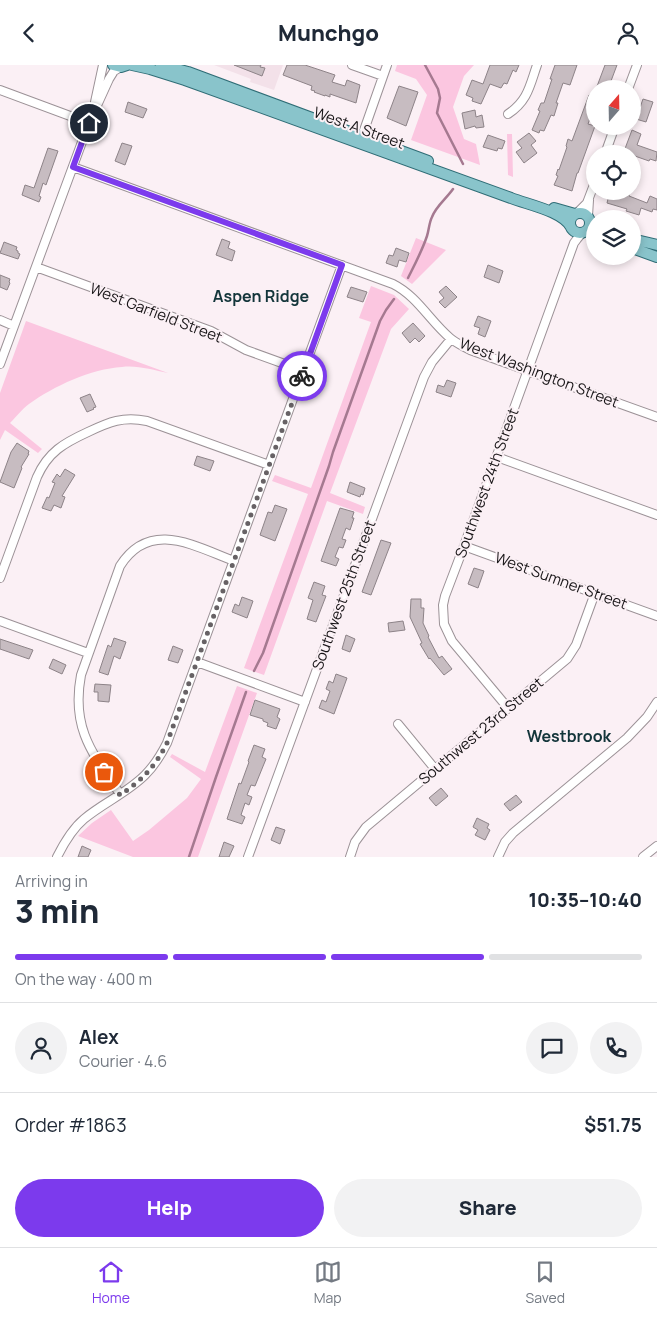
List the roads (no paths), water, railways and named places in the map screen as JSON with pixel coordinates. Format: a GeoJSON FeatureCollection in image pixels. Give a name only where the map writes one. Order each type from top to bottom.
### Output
{"type":"FeatureCollection","features":[{"type":"Feature","properties":{"kind":"main road","name":"West A Street"},"geometry":{"type":"LineString","coordinates":[[132,65],[177,78],[546,210],[566,220],[581,232]]}},
{"type":"Feature","properties":{"kind":"main road","name":"West A Street"},"geometry":{"type":"LineString","coordinates":[[161,65],[188,72],[564,211],[576,213]]}},
{"type":"Feature","properties":{"kind":"main road"},"geometry":{"type":"LineString","coordinates":[[581,232],[571,218],[576,213],[583,213],[586,215]]}},
{"type":"Feature","properties":{"kind":"main road"},"geometry":{"type":"LineString","coordinates":[[641,241],[657,245]]}},
{"type":"Feature","properties":{"kind":"main road"},"geometry":{"type":"LineString","coordinates":[[641,251],[657,257]]}},
{"type":"Feature","properties":{"kind":"street"},"geometry":{"type":"LineString","coordinates":[[89,123],[103,65]]}},
{"type":"Feature","properties":{"kind":"street"},"geometry":{"type":"LineString","coordinates":[[352,65],[383,76]]}},
{"type":"Feature","properties":{"kind":"street"},"geometry":{"type":"LineString","coordinates":[[362,137],[387,65]]}},
{"type":"Feature","properties":{"kind":"street"},"geometry":{"type":"LineString","coordinates":[[508,114],[520,106],[523,101],[537,65]]}},
{"type":"Feature","properties":{"kind":"street"},"geometry":{"type":"LineString","coordinates":[[631,80],[637,65]]}},
{"type":"Feature","properties":{"kind":"street"},"geometry":{"type":"LineString","coordinates":[[0,364],[89,123],[109,79],[120,66]]}},
{"type":"Feature","properties":{"kind":"street"},"geometry":{"type":"LineString","coordinates":[[0,90],[89,123]]}},
{"type":"Feature","properties":{"kind":"street","name":"West Washington Street"},"geometry":{"type":"LineString","coordinates":[[73,167],[398,287],[413,299],[451,339],[470,350],[657,417]]}},
{"type":"Feature","properties":{"kind":"street"},"geometry":{"type":"LineString","coordinates":[[576,213],[584,207],[588,200]]}},
{"type":"Feature","properties":{"kind":"street","name":"Southwest 24th Street"},"geometry":{"type":"LineString","coordinates":[[508,708],[452,641],[444,624],[445,596],[574,243],[581,232]]}},
{"type":"Feature","properties":{"kind":"street"},"geometry":{"type":"LineString","coordinates":[[57,857],[68,837],[80,823],[144,776],[161,755],[167,743],[342,265]]}},
{"type":"Feature","properties":{"kind":"street","name":"West Garfield Street"},"geometry":{"type":"LineString","coordinates":[[36,267],[211,331],[246,349],[304,371]]}},
{"type":"Feature","properties":{"kind":"street"},"geometry":{"type":"LineString","coordinates":[[0,321],[14,326]]}},
{"type":"Feature","properties":{"kind":"street","name":"Southwest 25th Street"},"geometry":{"type":"LineString","coordinates":[[248,857],[424,377],[432,362],[451,339]]}},
{"type":"Feature","properties":{"kind":"street"},"geometry":{"type":"LineString","coordinates":[[0,578],[37,477],[45,462],[54,451],[66,442],[108,423],[128,419],[148,421],[269,465]]}},
{"type":"Feature","properties":{"kind":"street"},"geometry":{"type":"LineString","coordinates":[[497,457],[657,515]]}},
{"type":"Feature","properties":{"kind":"street"},"geometry":{"type":"LineString","coordinates":[[120,795],[82,732],[78,688],[88,653],[120,566],[137,547],[157,540],[172,540],[234,561]]}},
{"type":"Feature","properties":{"kind":"street","name":"West Sumner Street"},"geometry":{"type":"LineString","coordinates":[[464,546],[657,615]]}},
{"type":"Feature","properties":{"kind":"street","name":"Southwest 23rd Street"},"geometry":{"type":"LineString","coordinates":[[350,857],[355,842],[366,827],[560,665],[573,651],[595,593]]}},
{"type":"Feature","properties":{"kind":"street"},"geometry":{"type":"LineString","coordinates":[[0,621],[88,653]]}},
{"type":"Feature","properties":{"kind":"street"},"geometry":{"type":"LineString","coordinates":[[197,662],[305,701]]}},
{"type":"Feature","properties":{"kind":"street"},"geometry":{"type":"LineString","coordinates":[[498,857],[513,833],[627,738],[647,717],[657,702]]}},
{"type":"Feature","properties":{"kind":"street"},"geometry":{"type":"LineString","coordinates":[[398,724],[435,769]]}},
{"type":"Feature","properties":{"kind":"street"},"geometry":{"type":"LineString","coordinates":[[643,857],[657,846]]}},
{"type":"Feature","properties":{"kind":"waterway"},"geometry":{"type":"LineString","coordinates":[[425,65],[438,89],[440,98],[437,113],[463,164]]}},
{"type":"Feature","properties":{"kind":"waterway"},"geometry":{"type":"LineString","coordinates":[[408,278],[423,247],[434,213],[453,189]]}},
{"type":"Feature","properties":{"kind":"waterway"},"geometry":{"type":"LineString","coordinates":[[254,671],[263,653],[380,321],[394,299]]}},
{"type":"Feature","properties":{"kind":"waterway"},"geometry":{"type":"LineString","coordinates":[[189,857],[246,692]]}},
{"type":"Feature","properties":{"kind":"district","name":"Aspen Ridge"},"geometry":{"type":"Point","coordinates":[261,296]}},
{"type":"Feature","properties":{"kind":"district","name":"Westbrook"},"geometry":{"type":"Point","coordinates":[569,736]}}]}
